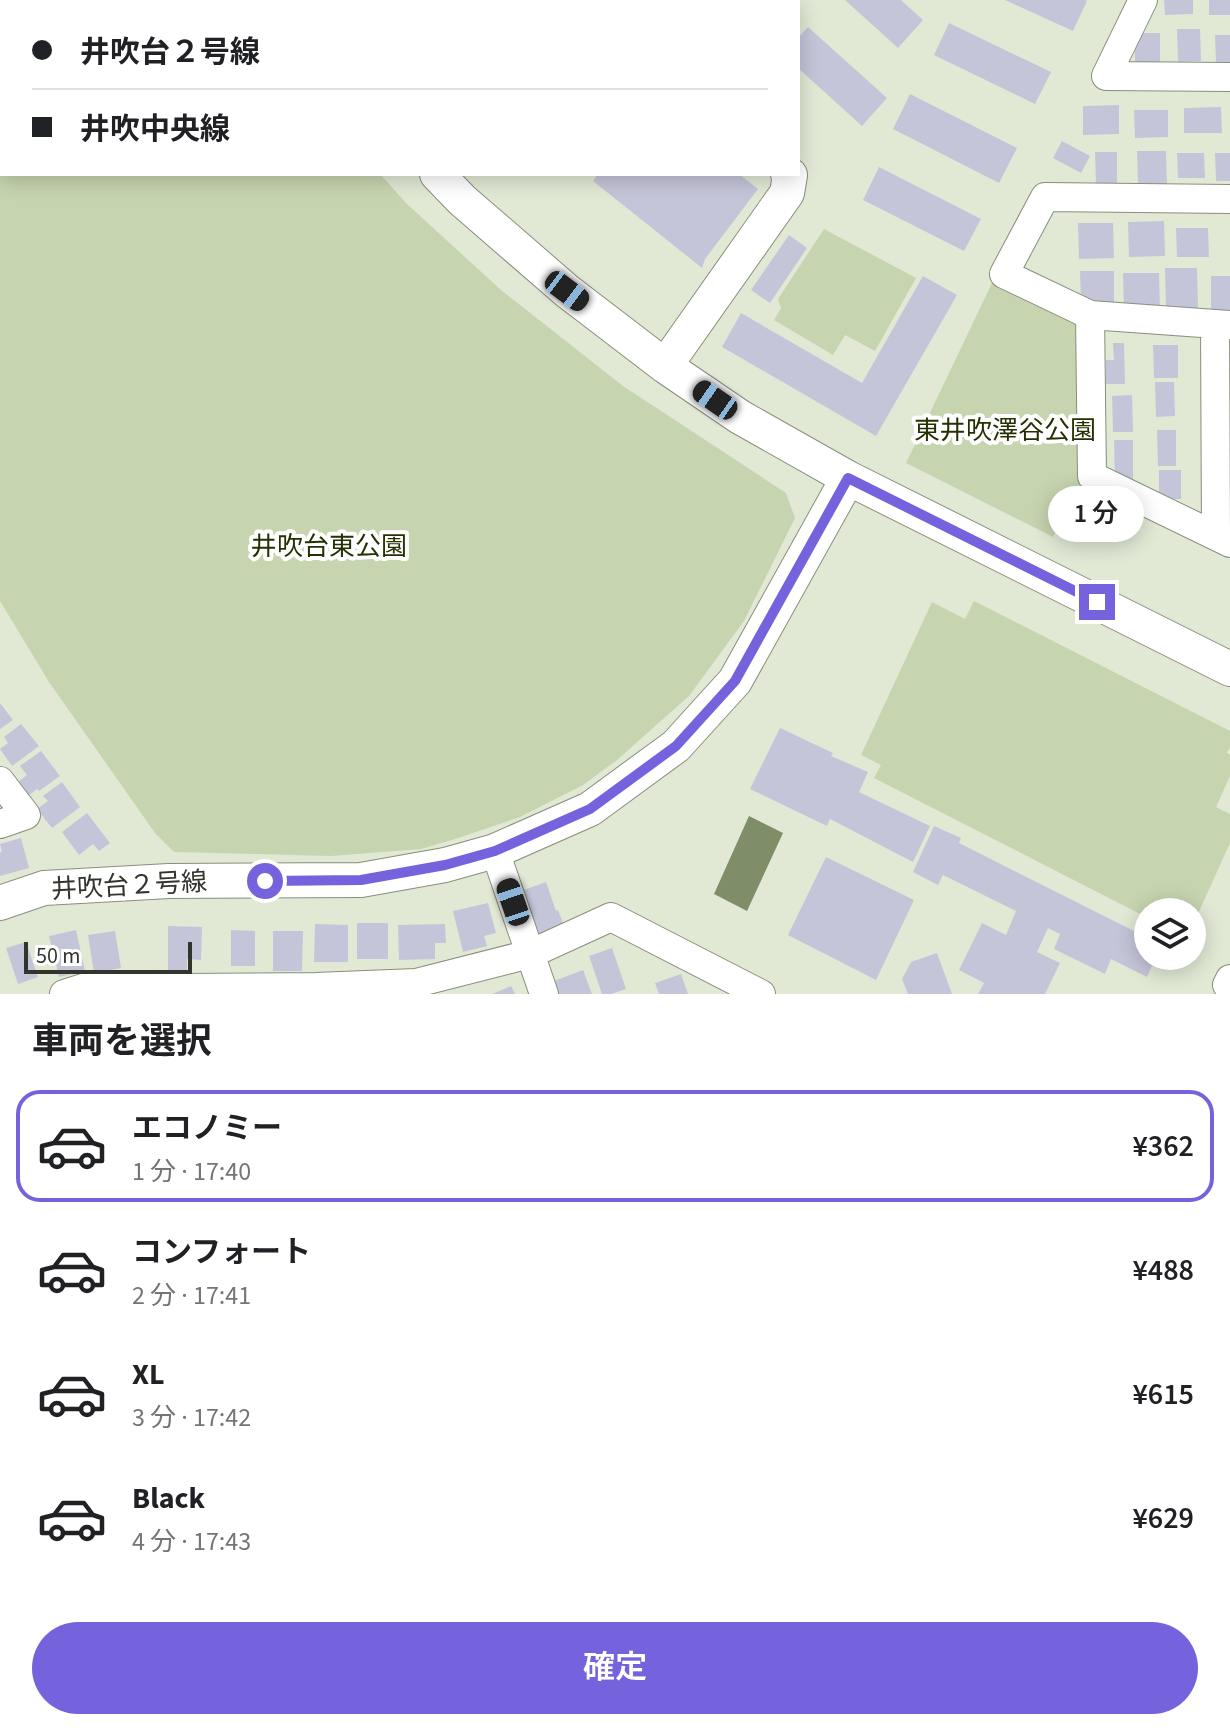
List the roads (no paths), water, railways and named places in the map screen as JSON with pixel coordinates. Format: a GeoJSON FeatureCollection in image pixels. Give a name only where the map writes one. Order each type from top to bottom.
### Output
{"type":"FeatureCollection","features":[{"type":"Feature","properties":{"kind":"street"},"geometry":{"type":"LineString","coordinates":[[1143,0],[1106,76],[1230,77]]}},
{"type":"Feature","properties":{"kind":"street"},"geometry":{"type":"LineString","coordinates":[[439,176],[462,200],[567,291],[665,366],[740,417],[848,478],[1230,669]]}},
{"type":"Feature","properties":{"kind":"street"},"geometry":{"type":"LineString","coordinates":[[665,366],[787,193],[790,176]]}},
{"type":"Feature","properties":{"kind":"street"},"geometry":{"type":"LineString","coordinates":[[1090,315],[1092,476],[1223,540],[1222,325],[1090,315],[1004,274],[1045,197],[1230,199]]}},
{"type":"Feature","properties":{"kind":"street","name":"井吹台２号線"},"geometry":{"type":"LineString","coordinates":[[0,903],[44,888],[169,881],[361,880],[445,865],[495,851],[590,809],[676,746],[735,681],[848,478]]}},
{"type":"Feature","properties":{"kind":"street"},"geometry":{"type":"LineString","coordinates":[[0,781],[26,815],[0,824]]}},
{"type":"Feature","properties":{"kind":"street"},"geometry":{"type":"LineString","coordinates":[[495,851],[544,994]]}},
{"type":"Feature","properties":{"kind":"street"},"geometry":{"type":"LineString","coordinates":[[64,994],[89,986],[180,991],[416,983],[530,954],[611,917],[761,994]]}},
{"type":"Feature","properties":{"kind":"street"},"geometry":{"type":"LineString","coordinates":[[1230,979],[1227,985],[1230,987]]}},
{"type":"Feature","properties":{"kind":"park label","name":"東井吹澤谷公園"},"geometry":{"type":"Point","coordinates":[1005,430]}},
{"type":"Feature","properties":{"kind":"park label","name":"井吹台東公園"},"geometry":{"type":"Point","coordinates":[329,546]}}]}
